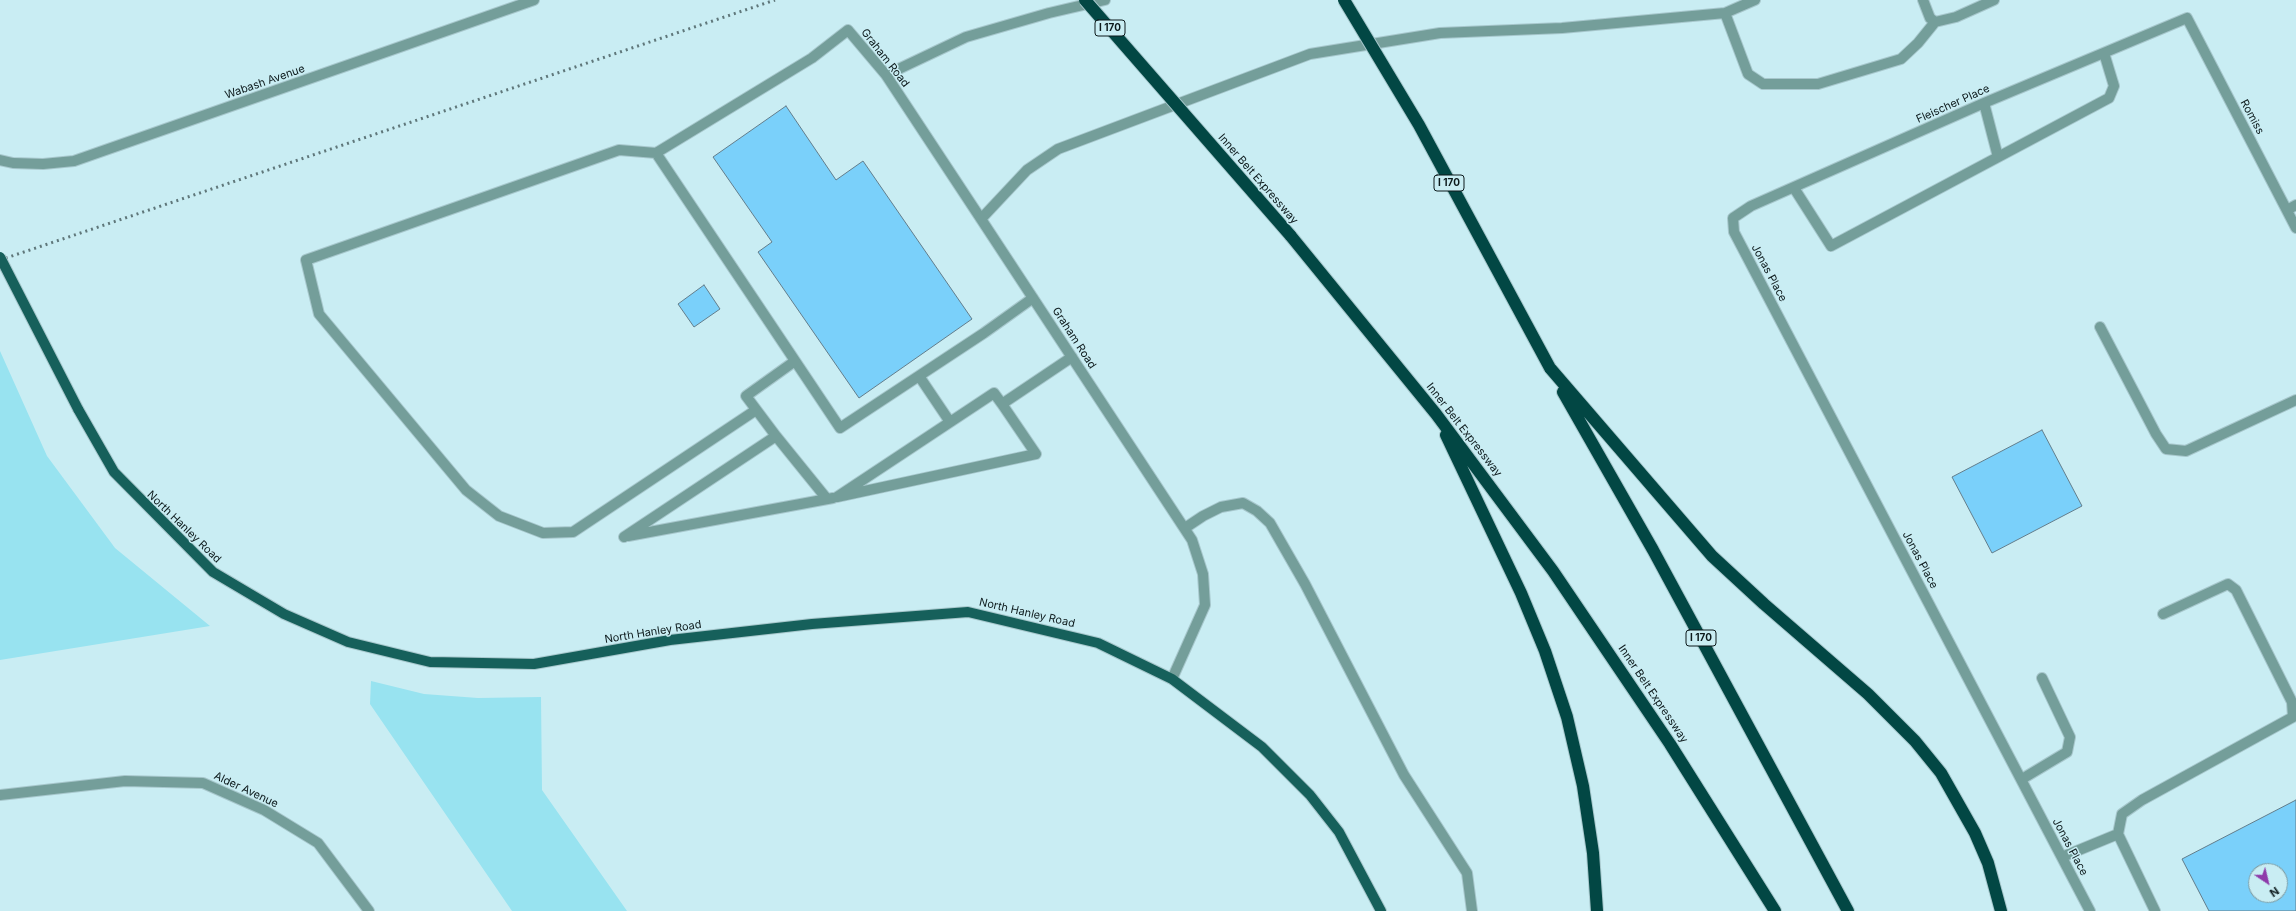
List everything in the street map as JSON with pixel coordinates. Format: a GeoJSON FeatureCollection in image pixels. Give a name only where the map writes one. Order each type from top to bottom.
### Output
{"type":"FeatureCollection","features":[{"type":"Feature","properties":{"kind":"highway","name":"Inner Belt Expressway"},"geometry":{"type":"LineString","coordinates":[[1085,0],[1322,272],[1436,414],[1513,516],[1598,636],[1670,744],[1775,911]]}},
{"type":"Feature","properties":{"kind":"highway","name":"I 170"},"geometry":{"type":"LineString","coordinates":[[1344,0],[1419,125],[1550,368],[1656,557],[1848,911]]}},
{"type":"Feature","properties":{"kind":"highway"},"geometry":{"type":"LineString","coordinates":[[1550,368],[1712,556],[1764,604],[1868,694],[1915,740],[1941,773],[1975,833],[1988,863],[2002,911]]}},
{"type":"Feature","properties":{"kind":"highway"},"geometry":{"type":"LineString","coordinates":[[1436,414],[1521,593],[1545,651],[1564,709],[1583,786],[1593,853],[1597,911]]}},
{"type":"Feature","properties":{"kind":"main road","name":"North Hanley Road"},"geometry":{"type":"LineString","coordinates":[[0,257],[78,409],[114,472],[213,572],[284,614],[348,642],[423,661],[534,664],[670,640],[812,624],[968,612],[1098,643],[1172,678],[1262,747],[1310,795],[1339,832],[1381,911]]}},
{"type":"Feature","properties":{"kind":"street","name":"Wabash Avenue"},"geometry":{"type":"LineString","coordinates":[[0,160],[13,163],[43,164],[74,161],[534,0]]}},
{"type":"Feature","properties":{"kind":"street"},"geometry":{"type":"LineString","coordinates":[[886,75],[966,37],[1049,13],[1105,0]]}},
{"type":"Feature","properties":{"kind":"street"},"geometry":{"type":"LineString","coordinates":[[981,219],[1027,170],[1058,149],[1310,54],[1440,33],[1562,28],[1725,13],[1755,0]]}},
{"type":"Feature","properties":{"kind":"street"},"geometry":{"type":"LineString","coordinates":[[1923,0],[1930,18],[1935,22]]}},
{"type":"Feature","properties":{"kind":"street"},"geometry":{"type":"LineString","coordinates":[[1725,13],[1748,74],[1763,84],[1818,84],[1901,59],[1918,43],[1935,22],[1956,18],[1994,0]]}},
{"type":"Feature","properties":{"kind":"street","name":"Fleischer Place"},"geometry":{"type":"LineString","coordinates":[[1733,218],[1751,206],[1984,103],[2187,18]]}},
{"type":"Feature","properties":{"kind":"street","name":"Romiss"},"geometry":{"type":"LineString","coordinates":[[2187,18],[2291,208],[2296,228]]}},
{"type":"Feature","properties":{"kind":"street","name":"Graham Road"},"geometry":{"type":"LineString","coordinates":[[656,153],[812,58],[848,30],[886,75],[1192,540],[1203,574],[1205,605],[1172,678]]}},
{"type":"Feature","properties":{"kind":"street"},"geometry":{"type":"LineString","coordinates":[[1794,188],[1831,246],[2109,98],[2114,86],[2104,53]]}},
{"type":"Feature","properties":{"kind":"street"},"geometry":{"type":"LineString","coordinates":[[1984,103],[1998,157]]}},
{"type":"Feature","properties":{"kind":"street"},"geometry":{"type":"LineString","coordinates":[[756,410],[573,532],[542,533],[499,516],[466,490],[319,314],[306,260],[619,150],[656,153],[840,428],[1033,298]]}},
{"type":"Feature","properties":{"kind":"street","name":"Jonas Place"},"geometry":{"type":"LineString","coordinates":[[1733,218],[1734,232],[2090,911]]}},
{"type":"Feature","properties":{"kind":"street"},"geometry":{"type":"LineString","coordinates":[[2100,327],[2156,434],[2166,449],[2186,450],[2296,400]]}},
{"type":"Feature","properties":{"kind":"street"},"geometry":{"type":"LineString","coordinates":[[1002,404],[1072,357]]}},
{"type":"Feature","properties":{"kind":"street"},"geometry":{"type":"LineString","coordinates":[[795,361],[746,396],[827,499]]}},
{"type":"Feature","properties":{"kind":"street"},"geometry":{"type":"LineString","coordinates":[[919,376],[950,422]]}},
{"type":"Feature","properties":{"kind":"street"},"geometry":{"type":"LineString","coordinates":[[776,436],[624,537],[837,497],[1036,454],[994,393],[837,497]]}},
{"type":"Feature","properties":{"kind":"street"},"geometry":{"type":"LineString","coordinates":[[1185,528],[1203,516],[1221,507],[1243,503],[1257,511],[1270,523],[1305,584],[1404,775],[1467,873],[1472,911]]}},
{"type":"Feature","properties":{"kind":"street"},"geometry":{"type":"LineString","coordinates":[[2156,911],[2118,834],[2122,814],[2142,800],[2293,717],[2292,702],[2236,590],[2228,584],[2164,614]]}},
{"type":"Feature","properties":{"kind":"street"},"geometry":{"type":"LineString","coordinates":[[2022,779],[2067,752],[2070,737],[2042,678]]}},
{"type":"Feature","properties":{"kind":"street","name":"Alder Avenue"},"geometry":{"type":"LineString","coordinates":[[0,796],[125,781],[203,783],[264,810],[318,843],[369,911]]}},
{"type":"Feature","properties":{"kind":"street"},"geometry":{"type":"LineString","coordinates":[[2062,857],[2118,834]]}},
{"type":"Feature","properties":{"kind":"shaded area"},"geometry":{"type":"Polygon","coordinates":[[[0,351],[47,456],[115,548],[210,626],[0,660],[0,351]]]}},
{"type":"Feature","properties":{"kind":"shaded area"},"geometry":{"type":"Polygon","coordinates":[[[371,681],[424,694],[478,698],[541,697],[542,790],[627,911],[512,911],[370,704],[371,681]]]}},
{"type":"Feature","properties":{"kind":"building"},"geometry":{"type":"Polygon","coordinates":[[[786,106],[836,180],[863,161],[972,319],[859,398],[758,252],[772,242],[713,157],[786,106]]]}},
{"type":"Feature","properties":{"kind":"building"},"geometry":{"type":"Polygon","coordinates":[[[704,285],[720,309],[694,327],[678,304],[704,285]]]}},
{"type":"Feature","properties":{"kind":"building"},"geometry":{"type":"Polygon","coordinates":[[[2042,430],[2082,506],[1992,553],[1952,477],[2042,430]]]}},
{"type":"Feature","properties":{"kind":"building"},"geometry":{"type":"Polygon","coordinates":[[[2296,800],[2296,911],[2209,911],[2182,859],[2296,800]]]}},
{"type":"Feature","properties":{"kind":"railway"},"geometry":{"type":"LineString","coordinates":[[0,260],[775,0]]}}]}
